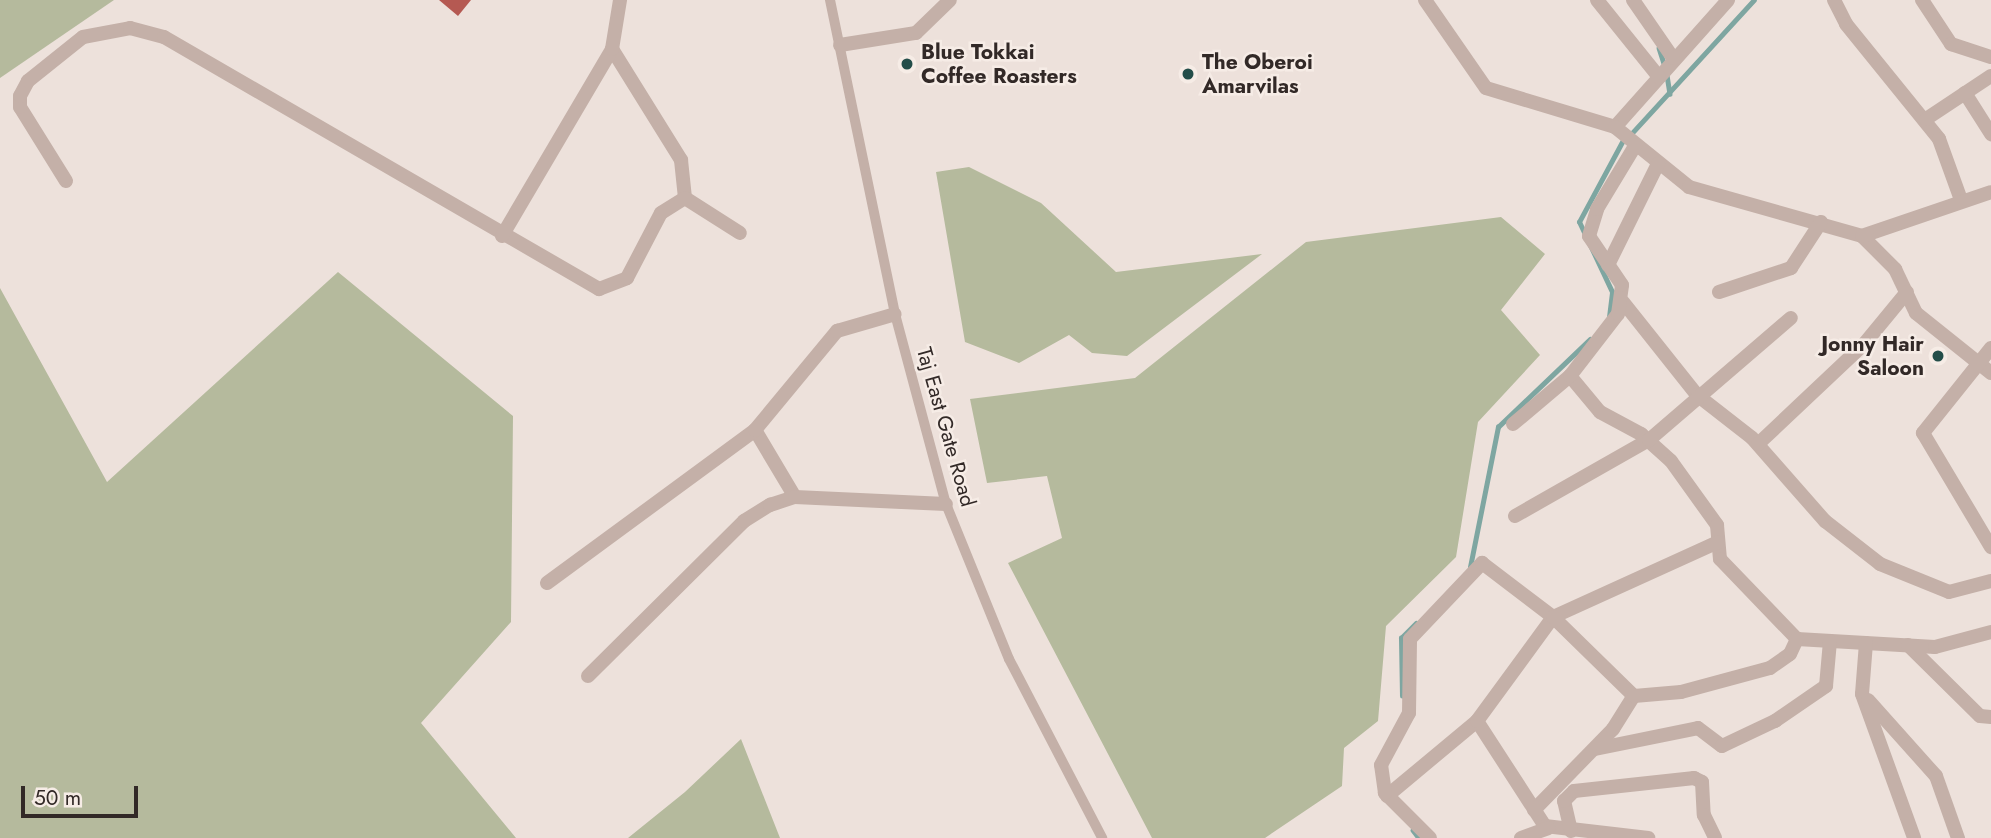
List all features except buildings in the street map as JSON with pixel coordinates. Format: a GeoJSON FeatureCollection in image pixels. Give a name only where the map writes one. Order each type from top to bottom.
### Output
{"type":"FeatureCollection","features":[{"type":"Feature","properties":{"kind":"street"},"geometry":{"type":"LineString","coordinates":[[502,236],[612,50],[620,0]]}},
{"type":"Feature","properties":{"kind":"street","name":"Taj East Gate Road"},"geometry":{"type":"LineString","coordinates":[[830,0],[895,314],[946,504],[1009,659],[1102,838]]}},
{"type":"Feature","properties":{"kind":"street"},"geometry":{"type":"LineString","coordinates":[[840,45],[916,33],[950,0]]}},
{"type":"Feature","properties":{"kind":"street"},"geometry":{"type":"LineString","coordinates":[[1425,0],[1464,64],[1486,88],[1615,128],[1689,187],[1821,222],[1862,236],[1882,251],[1925,322],[1985,369]]}},
{"type":"Feature","properties":{"kind":"street"},"geometry":{"type":"LineString","coordinates":[[1597,0],[1659,77]]}},
{"type":"Feature","properties":{"kind":"street"},"geometry":{"type":"LineString","coordinates":[[1633,0],[1672,58]]}},
{"type":"Feature","properties":{"kind":"street"},"geometry":{"type":"LineString","coordinates":[[1615,128],[1672,58],[1728,0]]}},
{"type":"Feature","properties":{"kind":"street"},"geometry":{"type":"LineString","coordinates":[[1834,0],[1862,46],[1926,119],[1960,198]]}},
{"type":"Feature","properties":{"kind":"street"},"geometry":{"type":"LineString","coordinates":[[1922,0],[1951,44],[1991,58]]}},
{"type":"Feature","properties":{"kind":"street"},"geometry":{"type":"LineString","coordinates":[[66,181],[20,107],[28,81],[83,37],[148,30],[575,278],[599,289],[616,286],[661,213],[685,198]]}},
{"type":"Feature","properties":{"kind":"street"},"geometry":{"type":"LineString","coordinates":[[612,50],[681,160],[685,198]]}},
{"type":"Feature","properties":{"kind":"street"},"geometry":{"type":"LineString","coordinates":[[1926,119],[1991,76]]}},
{"type":"Feature","properties":{"kind":"street"},"geometry":{"type":"LineString","coordinates":[[1965,93],[1991,134]]}},
{"type":"Feature","properties":{"kind":"street"},"geometry":{"type":"LineString","coordinates":[[1513,424],[1570,376],[1612,327],[1623,302],[1622,285],[1589,236],[1597,209],[1635,146]]}},
{"type":"Feature","properties":{"kind":"street"},"geometry":{"type":"LineString","coordinates":[[1608,265],[1658,164]]}},
{"type":"Feature","properties":{"kind":"street"},"geometry":{"type":"LineString","coordinates":[[1862,236],[1960,198],[1988,197]]}},
{"type":"Feature","properties":{"kind":"street"},"geometry":{"type":"LineString","coordinates":[[685,198],[740,233]]}},
{"type":"Feature","properties":{"kind":"street"},"geometry":{"type":"LineString","coordinates":[[1719,292],[1791,268],[1821,222]]}},
{"type":"Feature","properties":{"kind":"street"},"geometry":{"type":"LineString","coordinates":[[1758,444],[1865,342],[1907,292]]}},
{"type":"Feature","properties":{"kind":"street"},"geometry":{"type":"LineString","coordinates":[[1623,302],[1697,395],[1758,444],[1825,520],[1890,571],[1949,592],[1991,581]]}},
{"type":"Feature","properties":{"kind":"street"},"geometry":{"type":"LineString","coordinates":[[547,583],[755,430],[837,331],[895,314]]}},
{"type":"Feature","properties":{"kind":"street"},"geometry":{"type":"LineString","coordinates":[[1612,327],[1635,316]]}},
{"type":"Feature","properties":{"kind":"street"},"geometry":{"type":"LineString","coordinates":[[1515,516],[1648,440],[1697,395],[1791,318]]}},
{"type":"Feature","properties":{"kind":"street"},"geometry":{"type":"LineString","coordinates":[[1991,348],[1985,369],[1923,433],[1991,547]]}},
{"type":"Feature","properties":{"kind":"street"},"geometry":{"type":"LineString","coordinates":[[1570,376],[1600,412],[1648,440],[1701,500],[1717,525],[1720,559],[1797,639],[1935,647],[1991,632]]}},
{"type":"Feature","properties":{"kind":"street"},"geometry":{"type":"LineString","coordinates":[[755,430],[795,497]]}},
{"type":"Feature","properties":{"kind":"street"},"geometry":{"type":"LineString","coordinates":[[588,676],[744,521],[795,497],[946,504]]}},
{"type":"Feature","properties":{"kind":"street"},"geometry":{"type":"LineString","coordinates":[[1387,796],[1477,721],[1553,617],[1718,542]]}},
{"type":"Feature","properties":{"kind":"street"},"geometry":{"type":"LineString","coordinates":[[1430,838],[1387,796],[1381,765],[1409,713],[1406,649],[1417,628],[1482,563],[1553,617],[1634,696]]}},
{"type":"Feature","properties":{"kind":"street"},"geometry":{"type":"LineString","coordinates":[[1534,810],[1595,749],[1634,696],[1681,692],[1770,668],[1790,654],[1797,639]]}},
{"type":"Feature","properties":{"kind":"street"},"geometry":{"type":"LineString","coordinates":[[1595,749],[1698,728],[1722,746],[1764,726],[1826,686],[1830,640]]}},
{"type":"Feature","properties":{"kind":"street"},"geometry":{"type":"LineString","coordinates":[[1866,643],[1862,694],[1914,838]]}},
{"type":"Feature","properties":{"kind":"street"},"geometry":{"type":"LineString","coordinates":[[1908,645],[1980,716],[1991,718]]}},
{"type":"Feature","properties":{"kind":"street"},"geometry":{"type":"LineString","coordinates":[[1862,694],[1936,776],[1958,838]]}},
{"type":"Feature","properties":{"kind":"street"},"geometry":{"type":"LineString","coordinates":[[1477,721],[1548,828]]}},
{"type":"Feature","properties":{"kind":"street"},"geometry":{"type":"LineString","coordinates":[[1571,831],[1564,801],[1574,791],[1694,778],[1702,782],[1704,815],[1715,838]]}},
{"type":"Feature","properties":{"kind":"street"},"geometry":{"type":"LineString","coordinates":[[1521,838],[1548,828],[1648,838]]}},
{"type":"Feature","properties":{"kind":"green space"},"geometry":{"type":"Polygon","coordinates":[[[0,0],[114,0],[0,78],[0,0]]]}},
{"type":"Feature","properties":{"kind":"green space"},"geometry":{"type":"Polygon","coordinates":[[[969,167],[1041,203],[1116,272],[1262,254],[1127,356],[1092,353],[1069,335],[1019,363],[965,342],[936,172],[969,167]]]}},
{"type":"Feature","properties":{"kind":"green space"},"geometry":{"type":"Polygon","coordinates":[[[1501,217],[1545,254],[1501,310],[1540,355],[1478,422],[1456,557],[1386,626],[1378,721],[1344,748],[1342,786],[1265,838],[1152,838],[1008,563],[1062,538],[1047,476],[987,483],[970,399],[1135,378],[1306,242],[1501,217]]]}},
{"type":"Feature","properties":{"kind":"green space"},"geometry":{"type":"Polygon","coordinates":[[[338,272],[513,416],[511,622],[421,723],[516,838],[0,838],[0,288],[107,482],[338,272]]]}},
{"type":"Feature","properties":{"kind":"green space"},"geometry":{"type":"Polygon","coordinates":[[[741,739],[780,838],[628,838],[685,792],[741,739]]]}},
{"type":"Feature","properties":{"kind":"waterway"},"geometry":{"type":"LineString","coordinates":[[1632,133],[1754,0]]}},
{"type":"Feature","properties":{"kind":"waterway"},"geometry":{"type":"LineString","coordinates":[[1659,48],[1665,66]]}},
{"type":"Feature","properties":{"kind":"waterway"},"geometry":{"type":"LineString","coordinates":[[1667,75],[1670,94]]}},
{"type":"Feature","properties":{"kind":"waterway"},"geometry":{"type":"LineString","coordinates":[[1609,317],[1612,292],[1579,222],[1622,142]]}},
{"type":"Feature","properties":{"kind":"waterway"},"geometry":{"type":"LineString","coordinates":[[1470,567],[1498,427],[1590,339]]}},
{"type":"Feature","properties":{"kind":"waterway"},"geometry":{"type":"LineString","coordinates":[[1402,696],[1401,638],[1416,623]]}},
{"type":"Feature","properties":{"kind":"waterway"},"geometry":{"type":"LineString","coordinates":[[1413,830],[1419,838]]}},
{"type":"Feature","properties":{"kind":"place","name":"Blue Tokkai Coffee Roasters"},"geometry":{"type":"Point","coordinates":[907,64]}},
{"type":"Feature","properties":{"kind":"place","name":"The Oberoi Amarvilas"},"geometry":{"type":"Point","coordinates":[1188,74]}},
{"type":"Feature","properties":{"kind":"place","name":"Jonny Hair Saloon"},"geometry":{"type":"Point","coordinates":[1938,356]}}]}
